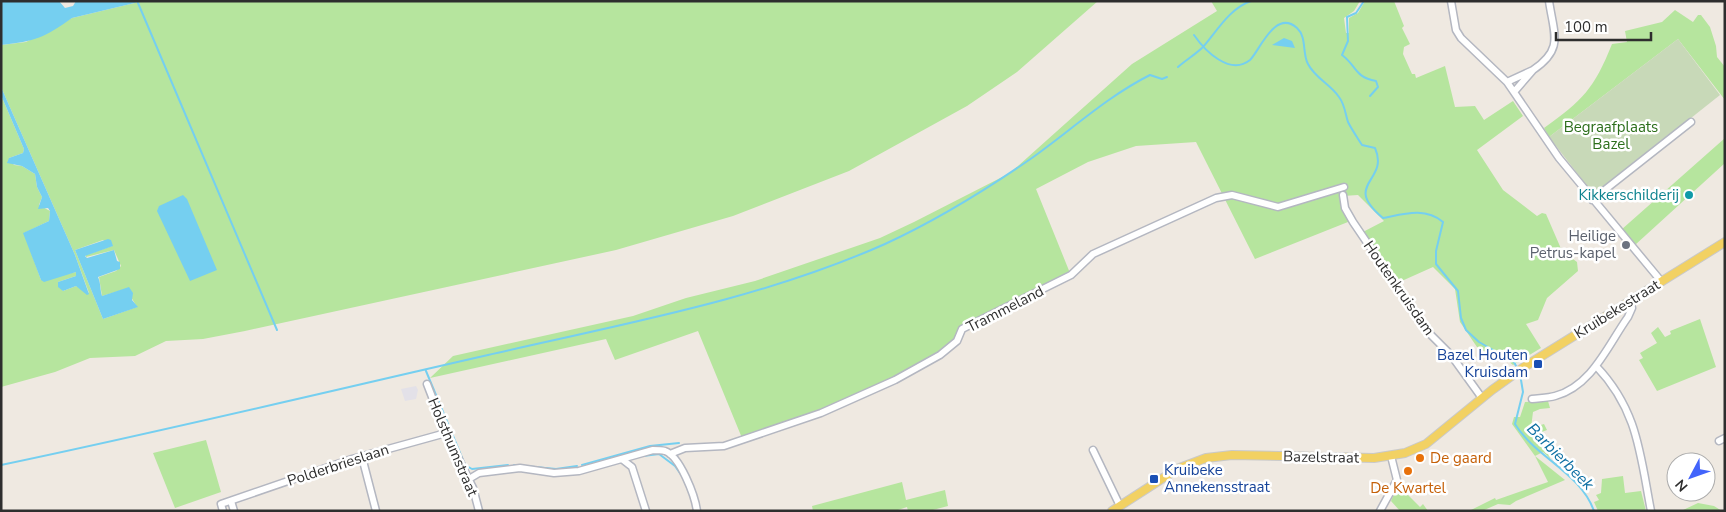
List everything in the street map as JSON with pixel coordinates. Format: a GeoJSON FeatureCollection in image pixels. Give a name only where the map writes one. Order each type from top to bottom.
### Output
{"type":"FeatureCollection","features":[{"type":"Feature","properties":{"kind":"main road","name":"Kruibekestraat"},"geometry":{"type":"LineString","coordinates":[[1510,377],[1725,242]]}},
{"type":"Feature","properties":{"kind":"main road","name":"Bazelstraat"},"geometry":{"type":"LineString","coordinates":[[1112,511],[1177,469],[1206,458],[1226,455],[1374,458],[1391,456],[1426,444],[1510,377]]}},
{"type":"Feature","properties":{"kind":"street"},"geometry":{"type":"LineString","coordinates":[[1451,1],[1456,30],[1461,38],[1506,82],[1547,142],[1592,200],[1661,281]]}},
{"type":"Feature","properties":{"kind":"street"},"geometry":{"type":"LineString","coordinates":[[1514,92],[1533,70],[1551,56],[1554,48],[1550,1]]}},
{"type":"Feature","properties":{"kind":"street"},"geometry":{"type":"LineString","coordinates":[[1506,82],[1533,70]]}},
{"type":"Feature","properties":{"kind":"street"},"geometry":{"type":"LineString","coordinates":[[1592,200],[1691,122]]}},
{"type":"Feature","properties":{"kind":"street","name":"Trammeland"},"geometry":{"type":"LineString","coordinates":[[469,478],[479,473],[520,468],[546,473],[563,473],[623,460],[653,450],[670,454],[680,448],[713,448],[735,443],[821,413],[896,380],[940,355],[957,341],[962,330],[1071,276],[1093,254],[1216,198],[1232,195],[1278,207],[1344,187]]}},
{"type":"Feature","properties":{"kind":"street","name":"Houtenkruisdam"},"geometry":{"type":"LineString","coordinates":[[1343,195],[1345,208],[1353,222],[1427,331],[1452,355],[1482,398]]}},
{"type":"Feature","properties":{"kind":"street"},"geometry":{"type":"LineString","coordinates":[[1532,399],[1555,396],[1572,388],[1596,366],[1628,317],[1632,308],[1630,301]]}},
{"type":"Feature","properties":{"kind":"street"},"geometry":{"type":"LineString","coordinates":[[1596,366],[1608,378],[1631,416],[1651,511]]}},
{"type":"Feature","properties":{"kind":"street","name":"Holsthumstraat"},"geometry":{"type":"LineString","coordinates":[[427,384],[446,433],[469,478],[478,511]]}},
{"type":"Feature","properties":{"kind":"street","name":"Polderbrieslaan"},"geometry":{"type":"LineString","coordinates":[[231,501],[362,456],[446,433]]}},
{"type":"Feature","properties":{"kind":"street"},"geometry":{"type":"LineString","coordinates":[[1093,450],[1120,506]]}},
{"type":"Feature","properties":{"kind":"street"},"geometry":{"type":"LineString","coordinates":[[670,454],[692,490],[697,511]]}},
{"type":"Feature","properties":{"kind":"street"},"geometry":{"type":"LineString","coordinates":[[362,456],[376,511]]}},
{"type":"Feature","properties":{"kind":"street"},"geometry":{"type":"LineString","coordinates":[[1380,511],[1397,480],[1391,456]]}},
{"type":"Feature","properties":{"kind":"street"},"geometry":{"type":"LineString","coordinates":[[623,460],[632,467],[646,511]]}},
{"type":"Feature","properties":{"kind":"street"},"geometry":{"type":"LineString","coordinates":[[223,511],[221,504],[231,501],[234,511]]}},
{"type":"Feature","properties":{"kind":"shaded area"},"geometry":{"type":"Polygon","coordinates":[[[416,386],[418,390],[416,399],[405,401],[401,389],[416,386]]]}},
{"type":"Feature","properties":{"kind":"green space"},"geometry":{"type":"Polygon","coordinates":[[[143,1],[1098,1],[1017,72],[967,106],[849,171],[733,216],[616,250],[245,331],[203,339],[166,341],[135,356],[90,358],[55,372],[1,387],[1,95],[24,149],[23,153],[9,158],[14,165],[22,166],[35,174],[37,187],[42,197],[39,205],[50,211],[49,221],[24,233],[41,280],[76,272],[76,276],[58,282],[63,291],[76,286],[89,293],[75,255],[1,87],[1,45],[26,42],[72,18],[143,1]],[[103,240],[75,250],[103,319],[137,307],[131,297],[129,288],[102,296],[99,277],[116,271],[121,266],[114,250],[86,257],[86,255],[112,246],[103,240]]]}},
{"type":"Feature","properties":{"kind":"green space"},"geometry":{"type":"Polygon","coordinates":[[[1211,1],[1360,1],[1354,11],[1344,18],[1346,33],[1349,33],[1349,18],[1358,13],[1365,1],[1394,1],[1404,26],[1402,28],[1410,44],[1404,47],[1403,54],[1412,74],[1415,74],[1416,78],[1445,66],[1455,107],[1475,106],[1484,120],[1513,101],[1523,116],[1477,150],[1503,190],[1537,216],[1542,213],[1546,214],[1562,251],[1577,262],[1578,271],[1547,298],[1538,320],[1526,324],[1541,348],[1513,365],[1503,357],[1497,359],[1477,347],[1460,322],[1455,289],[1433,267],[1395,284],[1361,233],[1384,221],[1358,195],[1343,196],[1353,220],[1255,259],[1196,142],[1136,146],[1088,162],[1036,189],[1072,278],[964,330],[959,342],[835,410],[742,438],[698,331],[615,360],[606,339],[430,378],[453,356],[633,316],[686,298],[755,281],[880,238],[914,222],[1010,173],[1132,64],[1217,11],[1211,1]]]}},
{"type":"Feature","properties":{"kind":"green space"},"geometry":{"type":"Polygon","coordinates":[[[1675,10],[1693,22],[1698,15],[1701,15],[1710,27],[1716,46],[1717,57],[1725,67],[1725,100],[1678,39],[1549,137],[1544,128],[1569,109],[1586,92],[1599,72],[1612,44],[1627,42],[1625,31],[1662,22],[1675,10]]]}},
{"type":"Feature","properties":{"kind":"green space","name":"Begraafplaats Bazel"},"geometry":{"type":"Polygon","coordinates":[[[1678,39],[1720,95],[1594,195],[1549,137],[1678,39]]]}},
{"type":"Feature","properties":{"kind":"green space"},"geometry":{"type":"Polygon","coordinates":[[[1725,138],[1725,163],[1635,245],[1621,230],[1725,138]]]}},
{"type":"Feature","properties":{"kind":"green space"},"geometry":{"type":"Polygon","coordinates":[[[1700,319],[1716,367],[1657,391],[1639,360],[1643,358],[1640,353],[1657,343],[1651,333],[1658,327],[1665,337],[1671,334],[1670,331],[1700,319]]]}},
{"type":"Feature","properties":{"kind":"green space"},"geometry":{"type":"Polygon","coordinates":[[[1548,401],[1550,408],[1533,412],[1531,428],[1544,424],[1547,430],[1539,433],[1539,437],[1551,454],[1550,458],[1543,452],[1535,456],[1512,424],[1514,417],[1520,417],[1525,402],[1548,401]]]}},
{"type":"Feature","properties":{"kind":"green space"},"geometry":{"type":"Polygon","coordinates":[[[206,440],[221,492],[175,508],[153,453],[206,440]]]}},
{"type":"Feature","properties":{"kind":"green space"},"geometry":{"type":"Polygon","coordinates":[[[1535,456],[1565,480],[1510,505],[1498,504],[1482,511],[1469,511],[1495,498],[1496,500],[1548,482],[1535,456]]]}},
{"type":"Feature","properties":{"kind":"green space"},"geometry":{"type":"Polygon","coordinates":[[[1623,476],[1625,493],[1641,491],[1646,511],[1598,511],[1594,502],[1599,500],[1596,495],[1601,493],[1602,479],[1623,476]]]}},
{"type":"Feature","properties":{"kind":"green space"},"geometry":{"type":"Polygon","coordinates":[[[902,482],[906,500],[945,490],[948,506],[929,511],[908,511],[907,507],[895,511],[813,511],[812,506],[902,482]]]}},
{"type":"Feature","properties":{"kind":"green space"},"geometry":{"type":"Polygon","coordinates":[[[1398,485],[1420,507],[1423,504],[1428,511],[1400,511],[1391,501],[1398,485]]]}},
{"type":"Feature","properties":{"kind":"green space"},"geometry":{"type":"Polygon","coordinates":[[[1698,503],[1714,506],[1722,511],[1681,511],[1698,503]]]}},
{"type":"Feature","properties":{"kind":"water"},"geometry":{"type":"Polygon","coordinates":[[[1,1],[59,1],[65,8],[73,6],[76,1],[143,1],[72,18],[39,38],[1,45],[1,1]]]}},
{"type":"Feature","properties":{"kind":"water"},"geometry":{"type":"Polygon","coordinates":[[[1284,38],[1292,41],[1295,48],[1272,45],[1284,38]]]}},
{"type":"Feature","properties":{"kind":"water"},"geometry":{"type":"Polygon","coordinates":[[[1,87],[75,255],[89,294],[87,295],[76,286],[63,291],[58,287],[58,282],[76,276],[76,272],[44,282],[41,280],[23,233],[49,221],[50,211],[48,208],[38,209],[42,197],[37,187],[35,174],[22,166],[7,163],[9,158],[23,153],[24,149],[1,95],[1,87]]]}},
{"type":"Feature","properties":{"kind":"water"},"geometry":{"type":"Polygon","coordinates":[[[183,195],[187,199],[217,270],[190,281],[157,211],[159,206],[183,195]]]}},
{"type":"Feature","properties":{"kind":"water"},"geometry":{"type":"Polygon","coordinates":[[[108,239],[111,240],[113,246],[85,256],[87,258],[114,250],[117,261],[120,262],[120,269],[98,277],[102,296],[129,287],[133,293],[132,300],[138,307],[103,319],[75,250],[108,239]]]}},
{"type":"Feature","properties":{"kind":"waterway"},"geometry":{"type":"LineString","coordinates":[[1178,67],[1203,47],[1230,14],[1243,4],[1251,1]]}},
{"type":"Feature","properties":{"kind":"waterway"},"geometry":{"type":"LineString","coordinates":[[1364,1],[1356,13],[1347,17],[1348,41],[1342,55],[1360,74],[1376,81],[1378,87],[1370,96]]}},
{"type":"Feature","properties":{"kind":"waterway"},"geometry":{"type":"LineString","coordinates":[[138,3],[277,330]]}},
{"type":"Feature","properties":{"kind":"waterway","name":"Barbierbeek"},"geometry":{"type":"LineString","coordinates":[[1194,35],[1211,54],[1226,63],[1234,65],[1250,60],[1275,27],[1282,23],[1289,23],[1297,28],[1302,36],[1306,60],[1311,69],[1339,97],[1344,106],[1348,122],[1362,145],[1375,148],[1378,159],[1377,168],[1366,189],[1366,197],[1371,206],[1383,218],[1422,213],[1429,214],[1443,222],[1436,251],[1436,264],[1458,291],[1461,318],[1466,330],[1479,342],[1514,362],[1517,368]]}},
{"type":"Feature","properties":{"kind":"waterway"},"geometry":{"type":"LineString","coordinates":[[1,465],[639,321],[739,296],[789,281],[837,264],[922,226],[1012,172],[1103,104],[1134,84],[1150,75],[1162,79],[1167,77]]}},
{"type":"Feature","properties":{"kind":"waterway"},"geometry":{"type":"LineString","coordinates":[[426,371],[465,465],[472,469],[508,465]]}},
{"type":"Feature","properties":{"kind":"waterway","name":"Barbierbeek"},"geometry":{"type":"LineString","coordinates":[[1520,374],[1523,392],[1515,424],[1534,446],[1569,475],[1579,486],[1588,498],[1594,511]]}},
{"type":"Feature","properties":{"kind":"waterway"},"geometry":{"type":"LineString","coordinates":[[582,465],[650,446],[679,443]]}},
{"type":"Feature","properties":{"kind":"waterway"},"geometry":{"type":"LineString","coordinates":[[643,456],[659,454],[675,466],[682,476]]}},
{"type":"Feature","properties":{"kind":"waterway"},"geometry":{"type":"LineString","coordinates":[[514,465],[556,469],[577,466]]}},
{"type":"Feature","properties":{"kind":"place","name":"Kikkerschilderij"},"geometry":{"type":"Point","coordinates":[1689,195]}},
{"type":"Feature","properties":{"kind":"place","name":"Heilige Petrus-kapel"},"geometry":{"type":"Point","coordinates":[1626,245]}},
{"type":"Feature","properties":{"kind":"place","name":"Bazel Houten Kruisdam"},"geometry":{"type":"Point","coordinates":[1538,364]}},
{"type":"Feature","properties":{"kind":"place","name":"De gaard"},"geometry":{"type":"Point","coordinates":[1420,458]}},
{"type":"Feature","properties":{"kind":"place","name":"De Kwartel"},"geometry":{"type":"Point","coordinates":[1408,471]}},
{"type":"Feature","properties":{"kind":"place","name":"Kruibeke Annekensstraat"},"geometry":{"type":"Point","coordinates":[1154,479]}}]}
